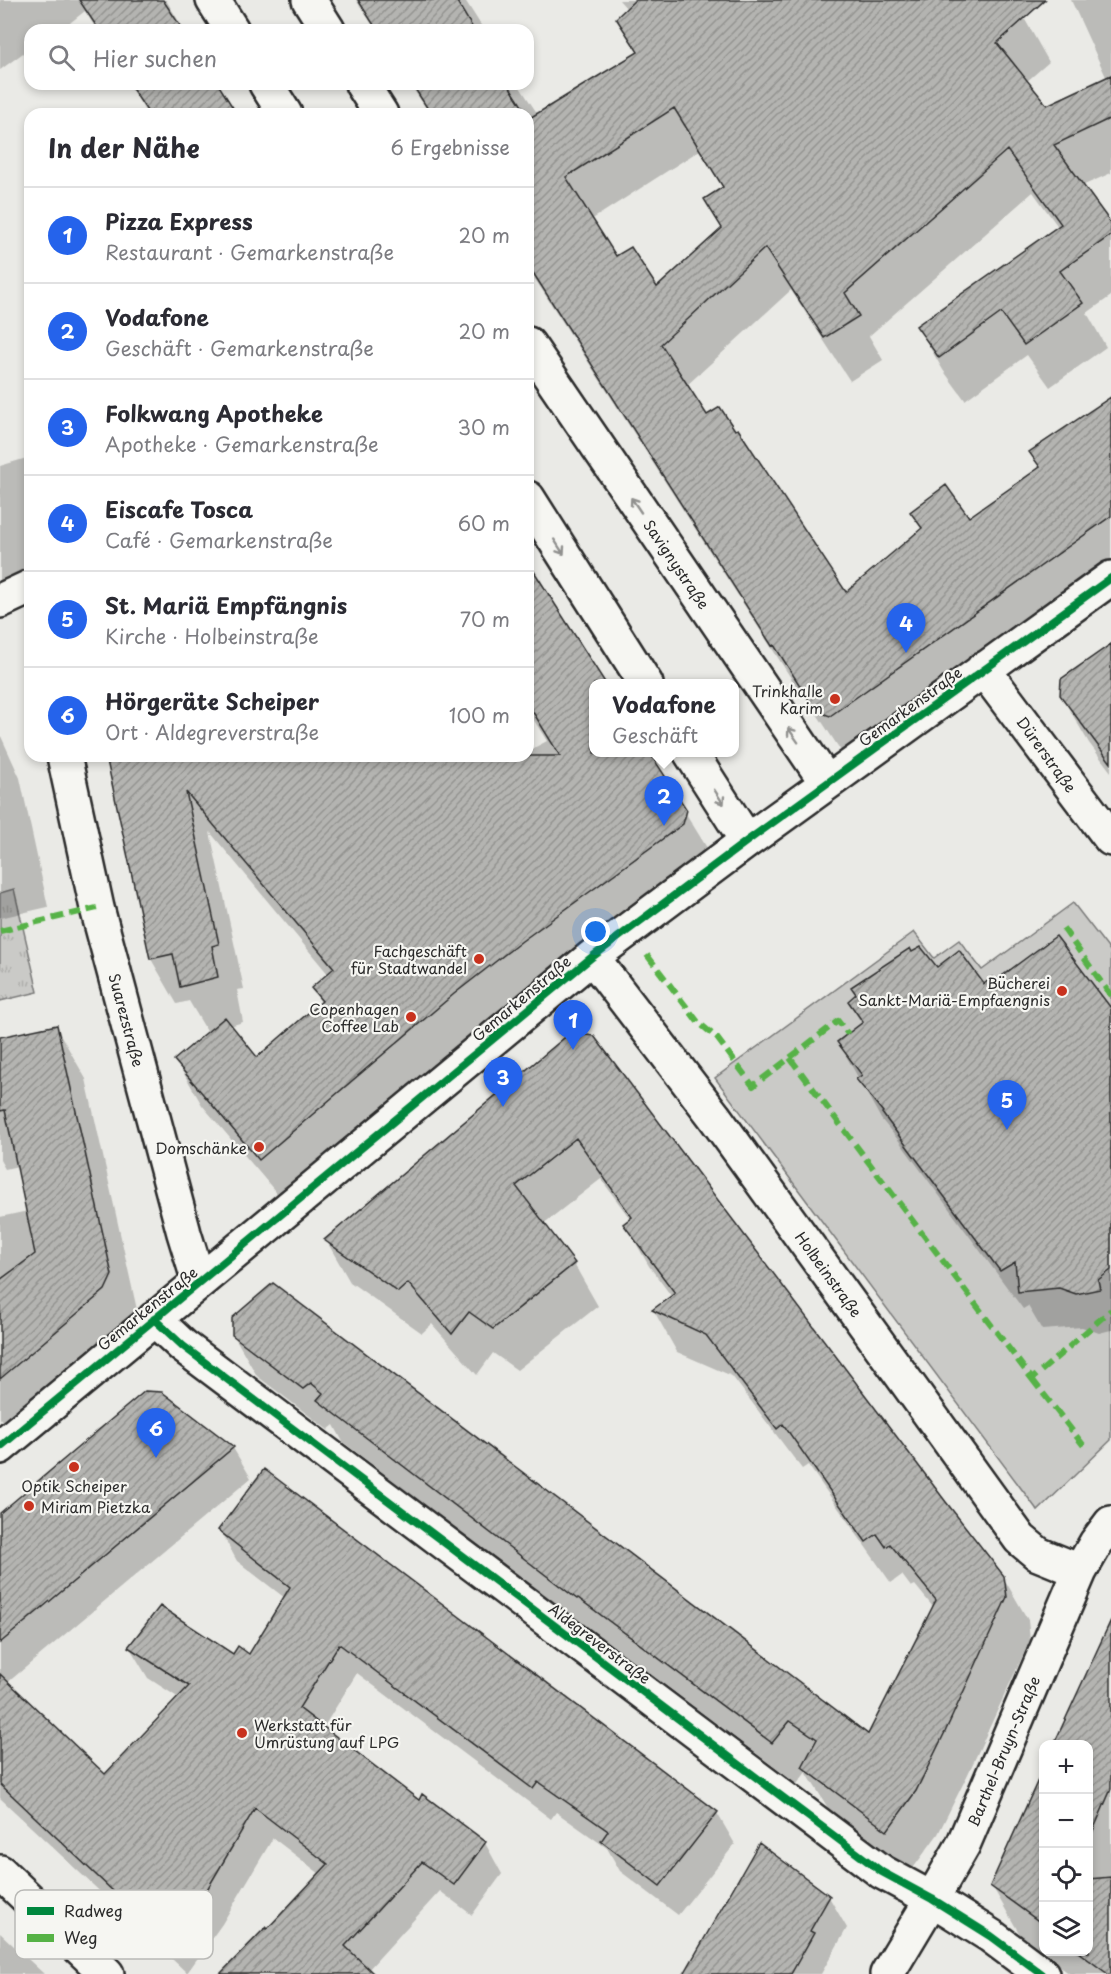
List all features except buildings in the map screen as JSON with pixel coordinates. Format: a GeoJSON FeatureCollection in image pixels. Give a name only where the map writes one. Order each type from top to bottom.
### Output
{"type":"FeatureCollection","features":[{"type":"Feature","properties":{"kind":"street"},"geometry":{"type":"LineString","coordinates":[[213,0],[228,24]]}},
{"type":"Feature","properties":{"kind":"street"},"geometry":{"type":"LineString","coordinates":[[309,0],[324,24]]}},
{"type":"Feature","properties":{"kind":"street"},"geometry":{"type":"LineString","coordinates":[[270,90],[281,108]]}},
{"type":"Feature","properties":{"kind":"street"},"geometry":{"type":"LineString","coordinates":[[366,90],[377,108]]}},
{"type":"Feature","properties":{"kind":"street","name":"Savignystraße"},"geometry":{"type":"LineString","coordinates":[[534,357],[827,783]]}},
{"type":"Feature","properties":{"kind":"street"},"geometry":{"type":"LineString","coordinates":[[534,507],[643,679]]}},
{"type":"Feature","properties":{"kind":"street","name":"Gemarkenstraße"},"geometry":{"type":"LineString","coordinates":[[0,1447],[592,957],[747,841],[1111,578]]}},
{"type":"Feature","properties":{"kind":"street","name":"Dürerstraße"},"geometry":{"type":"LineString","coordinates":[[983,669],[1111,839]]}},
{"type":"Feature","properties":{"kind":"street"},"geometry":{"type":"LineString","coordinates":[[693,757],[747,841]]}},
{"type":"Feature","properties":{"kind":"street","name":"Suarezstraße"},"geometry":{"type":"LineString","coordinates":[[65,762],[97,908],[199,1282]]}},
{"type":"Feature","properties":{"kind":"street","name":"Holbeinstraße"},"geometry":{"type":"LineString","coordinates":[[592,957],[721,1125],[1020,1539],[1038,1554],[1080,1571]]}},
{"type":"Feature","properties":{"kind":"street","name":"Aldegreverstraße"},"geometry":{"type":"LineString","coordinates":[[153,1319],[183,1346],[873,1865],[991,1936],[1041,1974]]}},
{"type":"Feature","properties":{"kind":"street","name":"Barthel-Bruyn-Straße"},"geometry":{"type":"LineString","coordinates":[[886,1974],[963,1845],[1080,1571],[1111,1523]]}},
{"type":"Feature","properties":{"kind":"street"},"geometry":{"type":"LineString","coordinates":[[0,1872],[19,1890]]}},
{"type":"Feature","properties":{"kind":"street"},"geometry":{"type":"LineString","coordinates":[[91,1959],[107,1974]]}},
{"type":"Feature","properties":{"kind":"green space"},"geometry":{"type":"Polygon","coordinates":[[[14,889],[38,992],[0,1001],[0,893],[14,889]]]}},
{"type":"Feature","properties":{"kind":"green space"},"geometry":{"type":"Polygon","coordinates":[[[1073,903],[1111,952],[1111,1440],[1038,1511],[715,1078],[914,932],[934,958],[959,940],[982,970],[1073,903]]]}},
{"type":"Feature","properties":{"kind":"marked path"},"geometry":{"type":"LineString","coordinates":[[0,931],[97,908]]}},
{"type":"Feature","properties":{"kind":"marked path"},"geometry":{"type":"LineString","coordinates":[[1063,928],[1111,996]]}},
{"type":"Feature","properties":{"kind":"marked path"},"geometry":{"type":"LineString","coordinates":[[647,955],[698,1022],[717,1038],[753,1086],[838,1021],[848,1034]]}},
{"type":"Feature","properties":{"kind":"marked path"},"geometry":{"type":"LineString","coordinates":[[790,1058],[1032,1379],[1111,1310]]}},
{"type":"Feature","properties":{"kind":"marked path"},"geometry":{"type":"LineString","coordinates":[[1032,1379],[1084,1446]]}},
{"type":"Feature","properties":{"kind":"cycle path"},"geometry":{"type":"LineString","coordinates":[[0,1447],[592,957],[747,841],[1111,578]]}},
{"type":"Feature","properties":{"kind":"cycle path"},"geometry":{"type":"LineString","coordinates":[[154,1319],[183,1346],[882,1872],[932,1899],[991,1936],[1042,1974]]}},
{"type":"Feature","properties":{"kind":"place","name":"Eiscafe Tosca"},"geometry":{"type":"Point","coordinates":[906,653]}},
{"type":"Feature","properties":{"kind":"place","name":"Trinkhalle Karim"},"geometry":{"type":"Point","coordinates":[835,699]}},
{"type":"Feature","properties":{"kind":"place","name":"Vodafone"},"geometry":{"type":"Point","coordinates":[664,826]}},
{"type":"Feature","properties":{"kind":"place","name":"Fachgeschäft für Stadtwandel"},"geometry":{"type":"Point","coordinates":[479,959]}},
{"type":"Feature","properties":{"kind":"place","name":"Bücherei Sankt-Mariä-Empfaengnis"},"geometry":{"type":"Point","coordinates":[1062,991]}},
{"type":"Feature","properties":{"kind":"place","name":"Copenhagen Coffee Lab"},"geometry":{"type":"Point","coordinates":[411,1017]}},
{"type":"Feature","properties":{"kind":"place","name":"Pizza Express"},"geometry":{"type":"Point","coordinates":[573,1050]}},
{"type":"Feature","properties":{"kind":"place","name":"Folkwang Apotheke"},"geometry":{"type":"Point","coordinates":[503,1107]}},
{"type":"Feature","properties":{"kind":"place","name":"St. Mariä Empfängnis"},"geometry":{"type":"Point","coordinates":[1007,1130]}},
{"type":"Feature","properties":{"kind":"place","name":"Domschänke"},"geometry":{"type":"Point","coordinates":[259,1147]}},
{"type":"Feature","properties":{"kind":"place","name":"Hörgeräte Scheiper"},"geometry":{"type":"Point","coordinates":[156,1458]}},
{"type":"Feature","properties":{"kind":"place","name":"Optik Scheiper"},"geometry":{"type":"Point","coordinates":[74,1467]}},
{"type":"Feature","properties":{"kind":"place","name":"Miriam Pietzka"},"geometry":{"type":"Point","coordinates":[29,1506]}},
{"type":"Feature","properties":{"kind":"place","name":"Werkstatt für Umrüstung auf LPG"},"geometry":{"type":"Point","coordinates":[242,1733]}}]}
